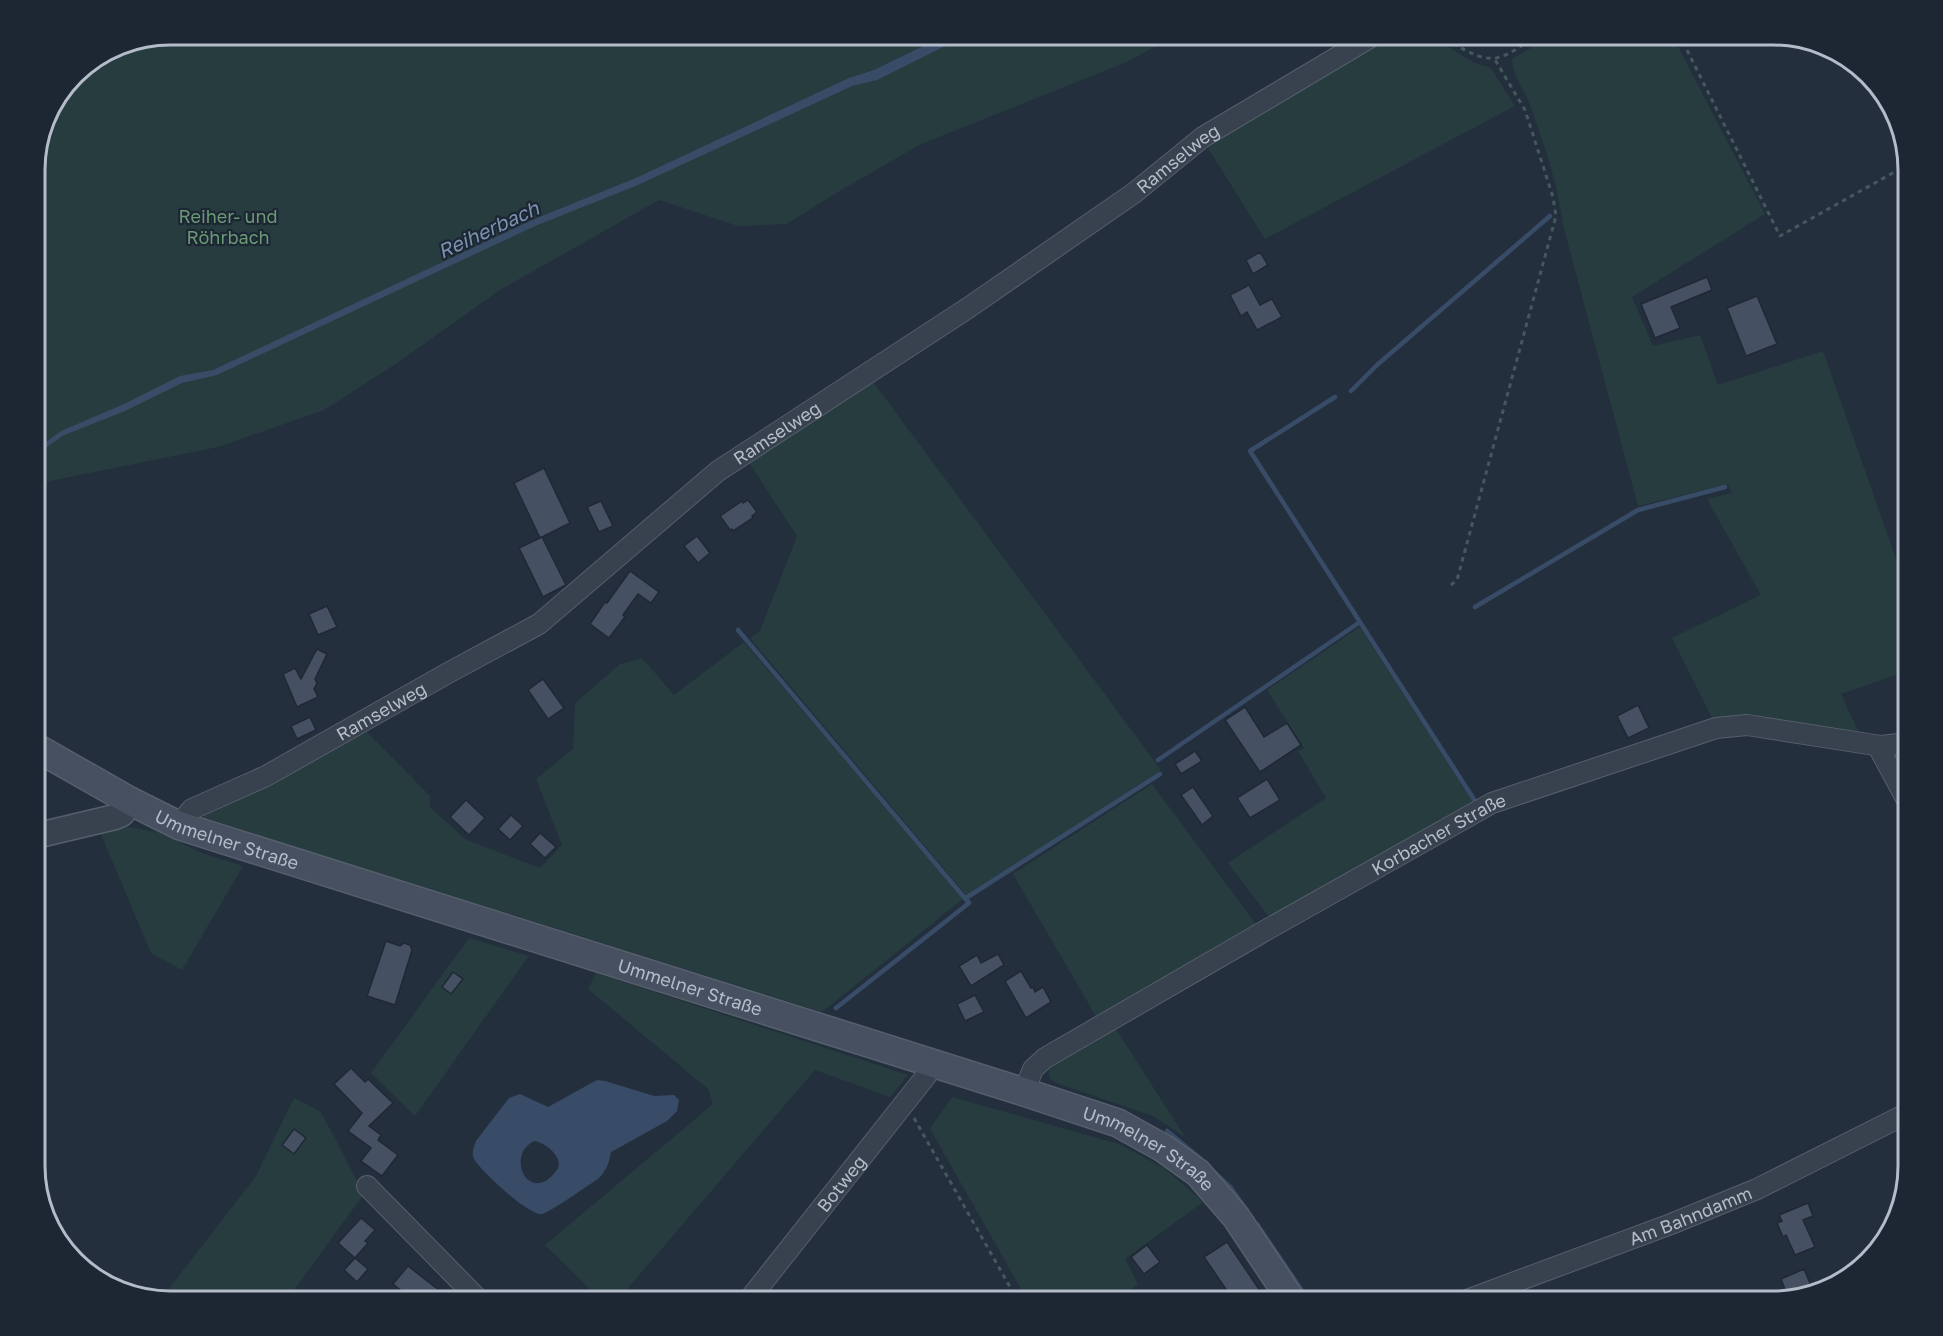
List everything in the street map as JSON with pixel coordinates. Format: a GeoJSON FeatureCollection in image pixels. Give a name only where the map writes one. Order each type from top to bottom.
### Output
{"type":"FeatureCollection","features":[{"type":"Feature","properties":{"kind":"main road","name":"Ummelner Straße"},"geometry":{"type":"LineString","coordinates":[[45,753],[130,801],[180,826],[1024,1092],[1118,1124],[1163,1148],[1198,1173],[1236,1217],[1285,1291]]}},
{"type":"Feature","properties":{"kind":"street","name":"Ramselweg"},"geometry":{"type":"LineString","coordinates":[[180,826],[192,809],[266,776],[539,624],[718,471],[968,308],[1134,193],[1203,137],[1358,45]]}},
{"type":"Feature","properties":{"kind":"street","name":"Korbacher Straße"},"geometry":{"type":"LineString","coordinates":[[1024,1092],[1033,1069],[1045,1059],[1268,929],[1492,803],[1716,728],[1747,725],[1881,746],[1898,744]]}},
{"type":"Feature","properties":{"kind":"street"},"geometry":{"type":"LineString","coordinates":[[1881,746],[1881,752],[1898,783]]}},
{"type":"Feature","properties":{"kind":"street"},"geometry":{"type":"LineString","coordinates":[[45,834],[115,817],[122,814],[130,801]]}},
{"type":"Feature","properties":{"kind":"street","name":"Botweg"},"geometry":{"type":"LineString","coordinates":[[757,1291],[926,1076],[931,1064]]}},
{"type":"Feature","properties":{"kind":"street","name":"Am Bahndamm"},"geometry":{"type":"LineString","coordinates":[[1493,1291],[1757,1189],[1898,1118]]}},
{"type":"Feature","properties":{"kind":"street"},"geometry":{"type":"LineString","coordinates":[[367,1186],[469,1291]]}},
{"type":"Feature","properties":{"kind":"path"},"geometry":{"type":"LineString","coordinates":[[1459,45],[1480,56],[1494,58],[1520,45]]}},
{"type":"Feature","properties":{"kind":"path"},"geometry":{"type":"LineString","coordinates":[[1684,45],[1780,236],[1898,170]]}},
{"type":"Feature","properties":{"kind":"path"},"geometry":{"type":"LineString","coordinates":[[1451,585],[1457,580],[1556,216],[1553,197],[1525,110],[1514,88],[1494,58]]}},
{"type":"Feature","properties":{"kind":"path"},"geometry":{"type":"LineString","coordinates":[[905,1102],[1012,1291]]}},
{"type":"Feature","properties":{"kind":"green space","name":"Reiher- und Röhrbach"},"geometry":{"type":"Polygon","coordinates":[[[170,45],[1158,45],[1127,62],[921,144],[787,224],[738,226],[659,200],[500,290],[400,361],[324,410],[218,447],[45,482],[46,153],[49,137],[66,100],[81,81],[114,58],[137,49],[170,45]]]}},
{"type":"Feature","properties":{"kind":"green space"},"geometry":{"type":"Polygon","coordinates":[[[1375,45],[1445,45],[1475,63],[1491,68],[1515,106],[1265,239],[1206,145],[1375,45]]]}},
{"type":"Feature","properties":{"kind":"green space"},"geometry":{"type":"Polygon","coordinates":[[[1536,45],[1677,45],[1765,214],[1632,297],[1653,346],[1700,335],[1718,385],[1823,351],[1898,565],[1898,674],[1841,694],[1861,737],[1746,716],[1712,718],[1672,638],[1761,595],[1707,499],[1732,493],[1728,484],[1638,506],[1563,225],[1558,194],[1529,102],[1516,76],[1512,59],[1536,45]]]}},
{"type":"Feature","properties":{"kind":"green space"},"geometry":{"type":"Polygon","coordinates":[[[871,379],[1161,770],[967,896],[750,638],[760,631],[797,536],[748,461],[871,379]]]}},
{"type":"Feature","properties":{"kind":"green space"},"geometry":{"type":"Polygon","coordinates":[[[1360,627],[1473,802],[1269,917],[1228,863],[1326,798],[1298,751],[1304,748],[1267,690],[1360,627]]]}},
{"type":"Feature","properties":{"kind":"green space"},"geometry":{"type":"Polygon","coordinates":[[[744,642],[964,898],[822,1012],[204,818],[204,812],[364,729],[430,796],[430,807],[465,839],[540,868],[562,845],[536,779],[573,749],[575,703],[620,664],[642,658],[674,695],[744,642]]]}},
{"type":"Feature","properties":{"kind":"green space"},"geometry":{"type":"Polygon","coordinates":[[[1152,784],[1256,924],[1097,1018],[1013,874],[1152,784]]]}},
{"type":"Feature","properties":{"kind":"green space"},"geometry":{"type":"Polygon","coordinates":[[[129,827],[157,832],[202,853],[243,866],[182,970],[151,953],[100,832],[129,827]]]}},
{"type":"Feature","properties":{"kind":"green space"},"geometry":{"type":"Polygon","coordinates":[[[469,938],[529,956],[415,1116],[371,1073],[469,938]]]}},
{"type":"Feature","properties":{"kind":"green space"},"geometry":{"type":"Polygon","coordinates":[[[596,973],[908,1075],[890,1097],[815,1070],[626,1291],[592,1291],[545,1245],[713,1104],[708,1089],[588,989],[596,973]]]}},
{"type":"Feature","properties":{"kind":"green space"},"geometry":{"type":"Polygon","coordinates":[[[1114,1026],[1185,1137],[1153,1116],[1056,1083],[1049,1078],[1049,1070],[1056,1061],[1114,1026]]]}},
{"type":"Feature","properties":{"kind":"green space"},"geometry":{"type":"Polygon","coordinates":[[[952,1097],[1119,1144],[1164,1168],[1203,1202],[1125,1259],[1138,1284],[1128,1291],[1022,1291],[930,1129],[952,1097]]]}},
{"type":"Feature","properties":{"kind":"green space"},"geometry":{"type":"Polygon","coordinates":[[[294,1098],[321,1112],[364,1194],[293,1291],[167,1291],[256,1176],[294,1098]]]}},
{"type":"Feature","properties":{"kind":"water"},"geometry":{"type":"Polygon","coordinates":[[[925,45],[947,45],[877,80],[852,86],[638,185],[535,226],[217,375],[182,383],[125,411],[62,436],[45,449],[45,443],[61,431],[124,404],[180,376],[213,370],[532,220],[636,178],[849,78],[874,70],[925,45]]]}},
{"type":"Feature","properties":{"kind":"water"},"geometry":{"type":"Polygon","coordinates":[[[597,1080],[654,1096],[674,1095],[679,1100],[677,1111],[667,1121],[611,1152],[607,1167],[598,1179],[542,1214],[527,1208],[506,1192],[478,1165],[473,1152],[476,1141],[509,1098],[520,1094],[548,1107],[597,1080]],[[534,1141],[525,1148],[521,1157],[521,1167],[524,1175],[530,1181],[538,1183],[547,1180],[559,1165],[553,1151],[534,1141]]]}},
{"type":"Feature","properties":{"kind":"building"},"geometry":{"type":"Polygon","coordinates":[[[1260,252],[1268,265],[1253,274],[1246,260],[1260,252]]]}},
{"type":"Feature","properties":{"kind":"building"},"geometry":{"type":"Polygon","coordinates":[[[1707,277],[1712,290],[1671,307],[1680,328],[1655,338],[1641,304],[1707,277]]]}},
{"type":"Feature","properties":{"kind":"building"},"geometry":{"type":"Polygon","coordinates":[[[1249,285],[1260,305],[1272,299],[1282,317],[1257,330],[1247,312],[1241,316],[1230,295],[1249,285]]]}},
{"type":"Feature","properties":{"kind":"building"},"geometry":{"type":"Polygon","coordinates":[[[1757,296],[1777,344],[1746,356],[1727,308],[1757,296]]]}},
{"type":"Feature","properties":{"kind":"building"},"geometry":{"type":"Polygon","coordinates":[[[544,468],[570,523],[540,538],[514,483],[544,468]]]}},
{"type":"Feature","properties":{"kind":"building"},"geometry":{"type":"Polygon","coordinates":[[[748,500],[757,512],[752,516],[753,518],[733,531],[730,530],[720,516],[742,501],[743,503],[748,500]]]}},
{"type":"Feature","properties":{"kind":"building"},"geometry":{"type":"Polygon","coordinates":[[[601,501],[613,526],[599,532],[587,507],[601,501]]]}},
{"type":"Feature","properties":{"kind":"building"},"geometry":{"type":"Polygon","coordinates":[[[697,536],[710,553],[698,563],[684,546],[697,536]]]}},
{"type":"Feature","properties":{"kind":"building"},"geometry":{"type":"Polygon","coordinates":[[[542,537],[566,585],[543,597],[519,548],[542,537]]]}},
{"type":"Feature","properties":{"kind":"building"},"geometry":{"type":"Polygon","coordinates":[[[630,571],[659,592],[651,603],[638,594],[623,615],[625,617],[609,638],[590,624],[630,571]]]}},
{"type":"Feature","properties":{"kind":"building"},"geometry":{"type":"Polygon","coordinates":[[[327,606],[337,627],[318,635],[309,614],[327,606]]]}},
{"type":"Feature","properties":{"kind":"building"},"geometry":{"type":"Polygon","coordinates":[[[317,649],[327,654],[315,679],[317,683],[314,689],[318,697],[297,707],[283,674],[295,668],[301,679],[317,649]]]}},
{"type":"Feature","properties":{"kind":"building"},"geometry":{"type":"Polygon","coordinates":[[[543,679],[564,708],[548,719],[528,690],[543,679]]]}},
{"type":"Feature","properties":{"kind":"building"},"geometry":{"type":"Polygon","coordinates":[[[1638,705],[1649,728],[1628,738],[1617,716],[1638,705]]]}},
{"type":"Feature","properties":{"kind":"building"},"geometry":{"type":"Polygon","coordinates":[[[1245,707],[1264,737],[1287,723],[1301,745],[1260,772],[1225,720],[1245,707]]]}},
{"type":"Feature","properties":{"kind":"building"},"geometry":{"type":"Polygon","coordinates":[[[310,717],[316,730],[297,739],[291,726],[310,717]]]}},
{"type":"Feature","properties":{"kind":"building"},"geometry":{"type":"Polygon","coordinates":[[[1195,751],[1202,761],[1181,774],[1175,764],[1195,751]]]}},
{"type":"Feature","properties":{"kind":"building"},"geometry":{"type":"Polygon","coordinates":[[[1267,779],[1280,800],[1250,818],[1237,798],[1267,779]]]}},
{"type":"Feature","properties":{"kind":"building"},"geometry":{"type":"Polygon","coordinates":[[[1193,787],[1213,816],[1202,825],[1181,795],[1193,787]]]}},
{"type":"Feature","properties":{"kind":"building"},"geometry":{"type":"Polygon","coordinates":[[[466,800],[485,818],[469,835],[450,817],[466,800]]]}},
{"type":"Feature","properties":{"kind":"building"},"geometry":{"type":"Polygon","coordinates":[[[511,815],[523,826],[510,840],[498,829],[511,815]]]}},
{"type":"Feature","properties":{"kind":"building"},"geometry":{"type":"Polygon","coordinates":[[[540,833],[556,847],[545,858],[530,844],[540,833]]]}},
{"type":"Feature","properties":{"kind":"building"},"geometry":{"type":"Polygon","coordinates":[[[386,941],[400,946],[404,943],[410,945],[412,950],[395,1005],[367,996],[386,941]]]}},
{"type":"Feature","properties":{"kind":"building"},"geometry":{"type":"Polygon","coordinates":[[[998,954],[1004,965],[971,986],[959,966],[977,955],[981,963],[998,954]]]}},
{"type":"Feature","properties":{"kind":"building"},"geometry":{"type":"Polygon","coordinates":[[[1021,971],[1035,992],[1043,987],[1051,1002],[1026,1018],[1005,981],[1021,971]]]}},
{"type":"Feature","properties":{"kind":"building"},"geometry":{"type":"Polygon","coordinates":[[[453,972],[463,979],[451,994],[442,987],[453,972]]]}},
{"type":"Feature","properties":{"kind":"building"},"geometry":{"type":"Polygon","coordinates":[[[975,995],[984,1012],[965,1021],[957,1004],[975,995]]]}},
{"type":"Feature","properties":{"kind":"building"},"geometry":{"type":"Polygon","coordinates":[[[351,1068],[365,1082],[368,1079],[393,1103],[369,1126],[381,1135],[378,1140],[398,1155],[382,1176],[361,1161],[371,1148],[348,1131],[362,1113],[334,1084],[351,1068]]]}},
{"type":"Feature","properties":{"kind":"building"},"geometry":{"type":"Polygon","coordinates":[[[294,1129],[306,1138],[294,1154],[282,1145],[294,1129]]]}},
{"type":"Feature","properties":{"kind":"building"},"geometry":{"type":"Polygon","coordinates":[[[1808,1203],[1813,1216],[1803,1220],[1815,1247],[1795,1255],[1786,1235],[1783,1237],[1777,1223],[1782,1221],[1779,1215],[1808,1203]]]}},
{"type":"Feature","properties":{"kind":"building"},"geometry":{"type":"Polygon","coordinates":[[[361,1218],[375,1230],[365,1241],[368,1243],[355,1258],[338,1243],[361,1218]]]}},
{"type":"Feature","properties":{"kind":"building"},"geometry":{"type":"Polygon","coordinates":[[[1227,1242],[1260,1291],[1227,1291],[1204,1257],[1227,1242]]]}},
{"type":"Feature","properties":{"kind":"building"},"geometry":{"type":"Polygon","coordinates":[[[1147,1245],[1160,1262],[1144,1274],[1131,1257],[1147,1245]]]}},
{"type":"Feature","properties":{"kind":"building"},"geometry":{"type":"Polygon","coordinates":[[[355,1258],[368,1269],[357,1282],[344,1270],[355,1258]]]}},
{"type":"Feature","properties":{"kind":"building"},"geometry":{"type":"Polygon","coordinates":[[[408,1266],[440,1291],[402,1291],[393,1284],[408,1266]]]}},
{"type":"Feature","properties":{"kind":"building"},"geometry":{"type":"Polygon","coordinates":[[[1804,1269],[1811,1285],[1785,1290],[1781,1279],[1804,1269]]]}},
{"type":"Feature","properties":{"kind":"waterway"},"geometry":{"type":"LineString","coordinates":[[1351,391],[1377,365],[1550,216]]}},
{"type":"Feature","properties":{"kind":"waterway"},"geometry":{"type":"LineString","coordinates":[[1335,397],[1250,451],[1475,801]]}},
{"type":"Feature","properties":{"kind":"waterway"},"geometry":{"type":"LineString","coordinates":[[1475,607],[1638,510],[1725,487]]}},
{"type":"Feature","properties":{"kind":"waterway"},"geometry":{"type":"LineString","coordinates":[[1158,760],[1360,622]]}},
{"type":"Feature","properties":{"kind":"waterway"},"geometry":{"type":"LineString","coordinates":[[738,630],[969,903],[836,1008]]}},
{"type":"Feature","properties":{"kind":"waterway"},"geometry":{"type":"LineString","coordinates":[[966,898],[1160,774]]}},
{"type":"Feature","properties":{"kind":"waterway"},"geometry":{"type":"LineString","coordinates":[[1167,1131],[1201,1159]]}},
{"type":"Feature","properties":{"kind":"waterway"},"geometry":{"type":"LineString","coordinates":[[1215,1173],[1231,1188],[1243,1205]]}},
{"type":"Feature","properties":{"kind":"waterway"},"geometry":{"type":"LineString","coordinates":[[1257,1224],[1302,1291]]}},
{"type":"Feature","properties":{"kind":"water label","name":"Reiherbach"},"geometry":{"type":"Point","coordinates":[488,229]}}]}
